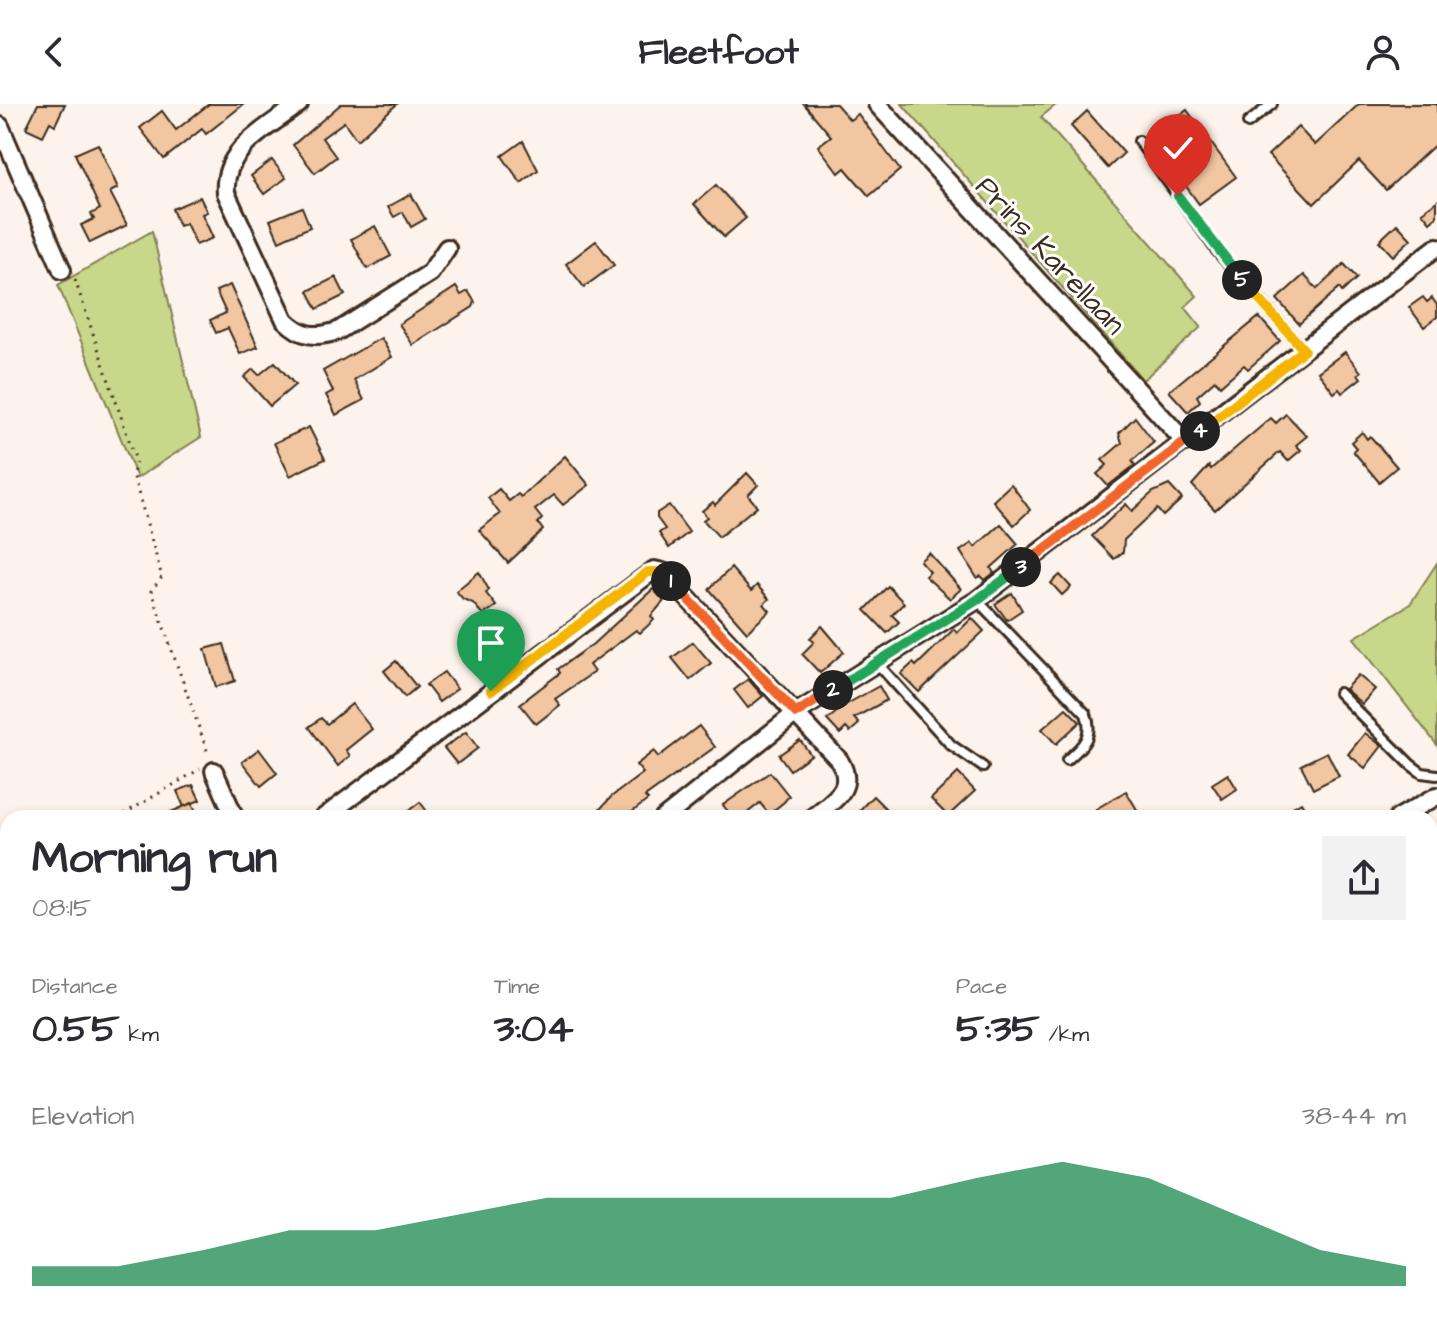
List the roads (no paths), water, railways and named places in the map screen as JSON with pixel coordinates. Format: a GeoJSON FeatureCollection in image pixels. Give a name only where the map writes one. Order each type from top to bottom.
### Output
{"type":"FeatureCollection","features":[{"type":"Feature","properties":{"kind":"street"},"geometry":{"type":"LineString","coordinates":[[299,104],[236,153],[228,164],[225,179],[226,193],[285,320],[295,330],[307,336],[338,331],[430,273],[447,248]]}},
{"type":"Feature","properties":{"kind":"street","name":"Prins Karellaan"},"geometry":{"type":"LineString","coordinates":[[877,104],[1185,442]]}},
{"type":"Feature","properties":{"kind":"street"},"geometry":{"type":"LineString","coordinates":[[0,126],[62,270]]}},
{"type":"Feature","properties":{"kind":"street"},"geometry":{"type":"LineString","coordinates":[[674,810],[796,713],[977,600],[1437,247]]}},
{"type":"Feature","properties":{"kind":"street"},"geometry":{"type":"LineString","coordinates":[[334,810],[654,570],[663,572],[796,713],[846,772],[847,784],[842,793],[822,810]]}},
{"type":"Feature","properties":{"kind":"street"},"geometry":{"type":"LineString","coordinates":[[214,771],[231,810]]}},
{"type":"Feature","properties":{"kind":"street"},"geometry":{"type":"LineString","coordinates":[[1412,810],[1437,796]]}},
{"type":"Feature","properties":{"kind":"lane"},"geometry":{"type":"LineString","coordinates":[[1248,123],[1272,104]]}},
{"type":"Feature","properties":{"kind":"lane"},"geometry":{"type":"LineString","coordinates":[[1139,141],[1217,251],[1304,350]]}},
{"type":"Feature","properties":{"kind":"lane"},"geometry":{"type":"LineString","coordinates":[[977,600],[1086,714],[1089,723],[1086,743],[1067,760]]}},
{"type":"Feature","properties":{"kind":"lane"},"geometry":{"type":"LineString","coordinates":[[876,662],[951,745],[983,767]]}},
{"type":"Feature","properties":{"kind":"lane"},"geometry":{"type":"LineString","coordinates":[[1339,693],[1411,765],[1422,773],[1437,775]]}}]}
